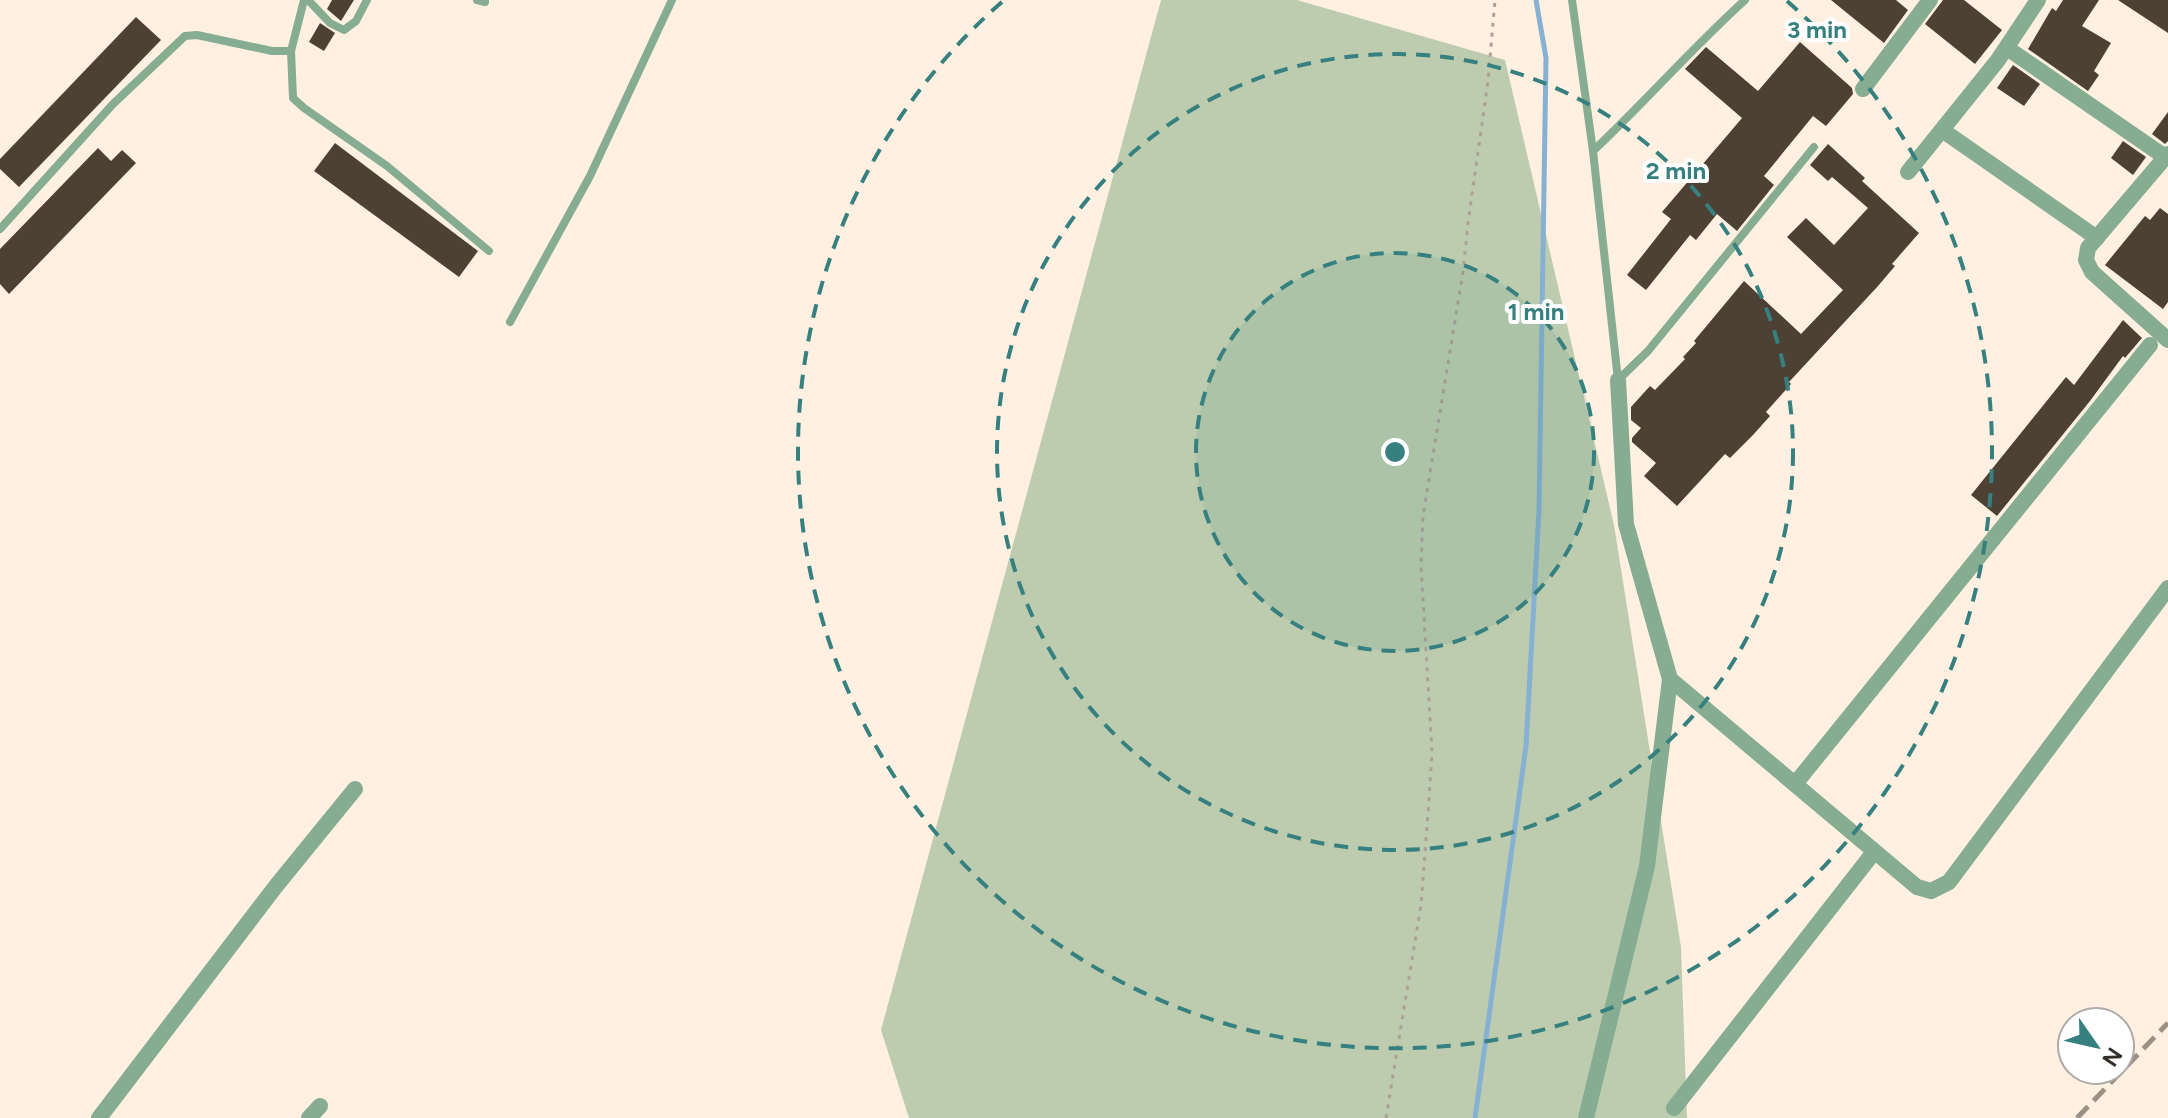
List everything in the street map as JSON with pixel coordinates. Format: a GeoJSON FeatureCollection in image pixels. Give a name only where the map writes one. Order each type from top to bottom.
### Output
{"type":"FeatureCollection","features":[{"type":"Feature","properties":{"kind":"street"},"geometry":{"type":"LineString","coordinates":[[1863,89],[1930,0]]}},
{"type":"Feature","properties":{"kind":"street"},"geometry":{"type":"LineString","coordinates":[[1908,172],[2007,48],[2038,0]]}},
{"type":"Feature","properties":{"kind":"street"},"geometry":{"type":"LineString","coordinates":[[1795,784],[2162,336],[2092,272],[2086,260],[2088,248],[2167,155],[2007,48]]}},
{"type":"Feature","properties":{"kind":"street"},"geometry":{"type":"LineString","coordinates":[[1942,130],[2097,238]]}},
{"type":"Feature","properties":{"kind":"street"},"geometry":{"type":"LineString","coordinates":[[1586,1118],[1647,866],[1670,679],[1626,524],[1618,380]]}},
{"type":"Feature","properties":{"kind":"street"},"geometry":{"type":"LineString","coordinates":[[1670,679],[1917,887],[1931,891],[1949,882],[2168,588]]}},
{"type":"Feature","properties":{"kind":"street"},"geometry":{"type":"LineString","coordinates":[[99,1118],[276,886],[355,789]]}},
{"type":"Feature","properties":{"kind":"street"},"geometry":{"type":"LineString","coordinates":[[1674,1108],[1874,852]]}},
{"type":"Feature","properties":{"kind":"lane"},"geometry":{"type":"LineString","coordinates":[[367,0],[356,21],[344,30],[330,23],[306,0],[291,51],[291,87],[297,103],[387,166],[489,251]]}},
{"type":"Feature","properties":{"kind":"lane"},"geometry":{"type":"LineString","coordinates":[[510,322],[590,176],[672,0]]}},
{"type":"Feature","properties":{"kind":"lane"},"geometry":{"type":"LineString","coordinates":[[1572,0],[1593,151],[1618,380]]}},
{"type":"Feature","properties":{"kind":"lane"},"geometry":{"type":"LineString","coordinates":[[1593,151],[1698,42],[1745,0]]}},
{"type":"Feature","properties":{"kind":"lane"},"geometry":{"type":"LineString","coordinates":[[0,229],[113,104],[185,36],[197,35],[272,51],[291,51]]}},
{"type":"Feature","properties":{"kind":"lane"},"geometry":{"type":"LineString","coordinates":[[1618,380],[1648,351],[1814,147]]}},
{"type":"Feature","properties":{"kind":"path"},"geometry":{"type":"LineString","coordinates":[[1386,1118],[1421,905],[1429,800],[1432,751],[1421,566],[1423,516],[1463,272],[1488,81],[1495,0]]}},
{"type":"Feature","properties":{"kind":"green space"},"geometry":{"type":"Polygon","coordinates":[[[1161,0],[1297,0],[1505,60],[1614,525],[1681,947],[1687,1118],[909,1118],[881,1030],[1161,0]]]}},
{"type":"Feature","properties":{"kind":"building"},"geometry":{"type":"Polygon","coordinates":[[[332,0],[354,0],[341,21],[327,9],[332,0]]]}},
{"type":"Feature","properties":{"kind":"building"},"geometry":{"type":"Polygon","coordinates":[[[1831,0],[1896,0],[1908,10],[1884,43],[1831,0]]]}},
{"type":"Feature","properties":{"kind":"building"},"geometry":{"type":"Polygon","coordinates":[[[1943,0],[1964,0],[2002,30],[1975,64],[1925,24],[1943,0]]]}},
{"type":"Feature","properties":{"kind":"building"},"geometry":{"type":"Polygon","coordinates":[[[2063,0],[2099,0],[2082,26],[2111,43],[2094,71],[2099,75],[2088,91],[2028,49],[2052,8],[2056,11],[2063,0]]]}},
{"type":"Feature","properties":{"kind":"building"},"geometry":{"type":"Polygon","coordinates":[[[2118,0],[2168,0],[2168,33],[2118,0]]]}},
{"type":"Feature","properties":{"kind":"building"},"geometry":{"type":"Polygon","coordinates":[[[136,17],[161,40],[19,187],[0,169],[0,159],[136,17]]]}},
{"type":"Feature","properties":{"kind":"building"},"geometry":{"type":"Polygon","coordinates":[[[320,23],[335,33],[324,51],[309,42],[320,23]]]}},
{"type":"Feature","properties":{"kind":"building"},"geometry":{"type":"Polygon","coordinates":[[[1800,42],[1852,88],[1853,94],[1826,126],[1813,116],[1764,176],[1774,185],[1737,231],[1717,214],[1696,240],[1690,235],[1646,290],[1627,275],[1671,219],[1662,212],[1742,118],[1685,69],[1706,47],[1758,91],[1800,42]]]}},
{"type":"Feature","properties":{"kind":"building"},"geometry":{"type":"Polygon","coordinates":[[[2013,65],[2040,84],[2024,106],[1997,88],[2013,65]]]}},
{"type":"Feature","properties":{"kind":"building"},"geometry":{"type":"Polygon","coordinates":[[[2168,112],[2168,141],[2165,144],[2152,134],[2168,112]]]}},
{"type":"Feature","properties":{"kind":"building"},"geometry":{"type":"Polygon","coordinates":[[[2123,141],[2146,157],[2133,175],[2111,158],[2123,141]]]}},
{"type":"Feature","properties":{"kind":"building"},"geometry":{"type":"Polygon","coordinates":[[[335,143],[478,251],[459,277],[314,171],[335,143]]]}},
{"type":"Feature","properties":{"kind":"building"},"geometry":{"type":"Polygon","coordinates":[[[1828,144],[1865,178],[1862,181],[1919,233],[1878,286],[1789,382],[1791,384],[1766,412],[1770,416],[1730,458],[1725,454],[1677,506],[1644,476],[1656,463],[1632,442],[1641,428],[1631,420],[1631,407],[1650,386],[1655,390],[1685,359],[1683,357],[1696,343],[1694,341],[1744,281],[1801,334],[1843,290],[1787,237],[1806,218],[1834,245],[1868,208],[1832,177],[1828,181],[1810,165],[1828,144]]]}},
{"type":"Feature","properties":{"kind":"building"},"geometry":{"type":"Polygon","coordinates":[[[98,148],[111,161],[122,150],[136,163],[9,294],[0,284],[0,249],[98,148]]]}},
{"type":"Feature","properties":{"kind":"building"},"geometry":{"type":"Polygon","coordinates":[[[2160,208],[2168,214],[2168,302],[2163,309],[2105,265],[2145,216],[2150,220],[2160,208]]]}},
{"type":"Feature","properties":{"kind":"building"},"geometry":{"type":"Polygon","coordinates":[[[2123,320],[2142,338],[2125,358],[2123,356],[1997,516],[1971,495],[2066,377],[2074,385],[2123,320]]]}},
{"type":"Feature","properties":{"kind":"waterway"},"geometry":{"type":"LineString","coordinates":[[1475,1118],[1526,746],[1539,510],[1546,58],[1536,0]]}},
{"type":"Feature","properties":{"kind":"railway"},"geometry":{"type":"LineString","coordinates":[[2077,1118],[2168,1023]]}}]}
